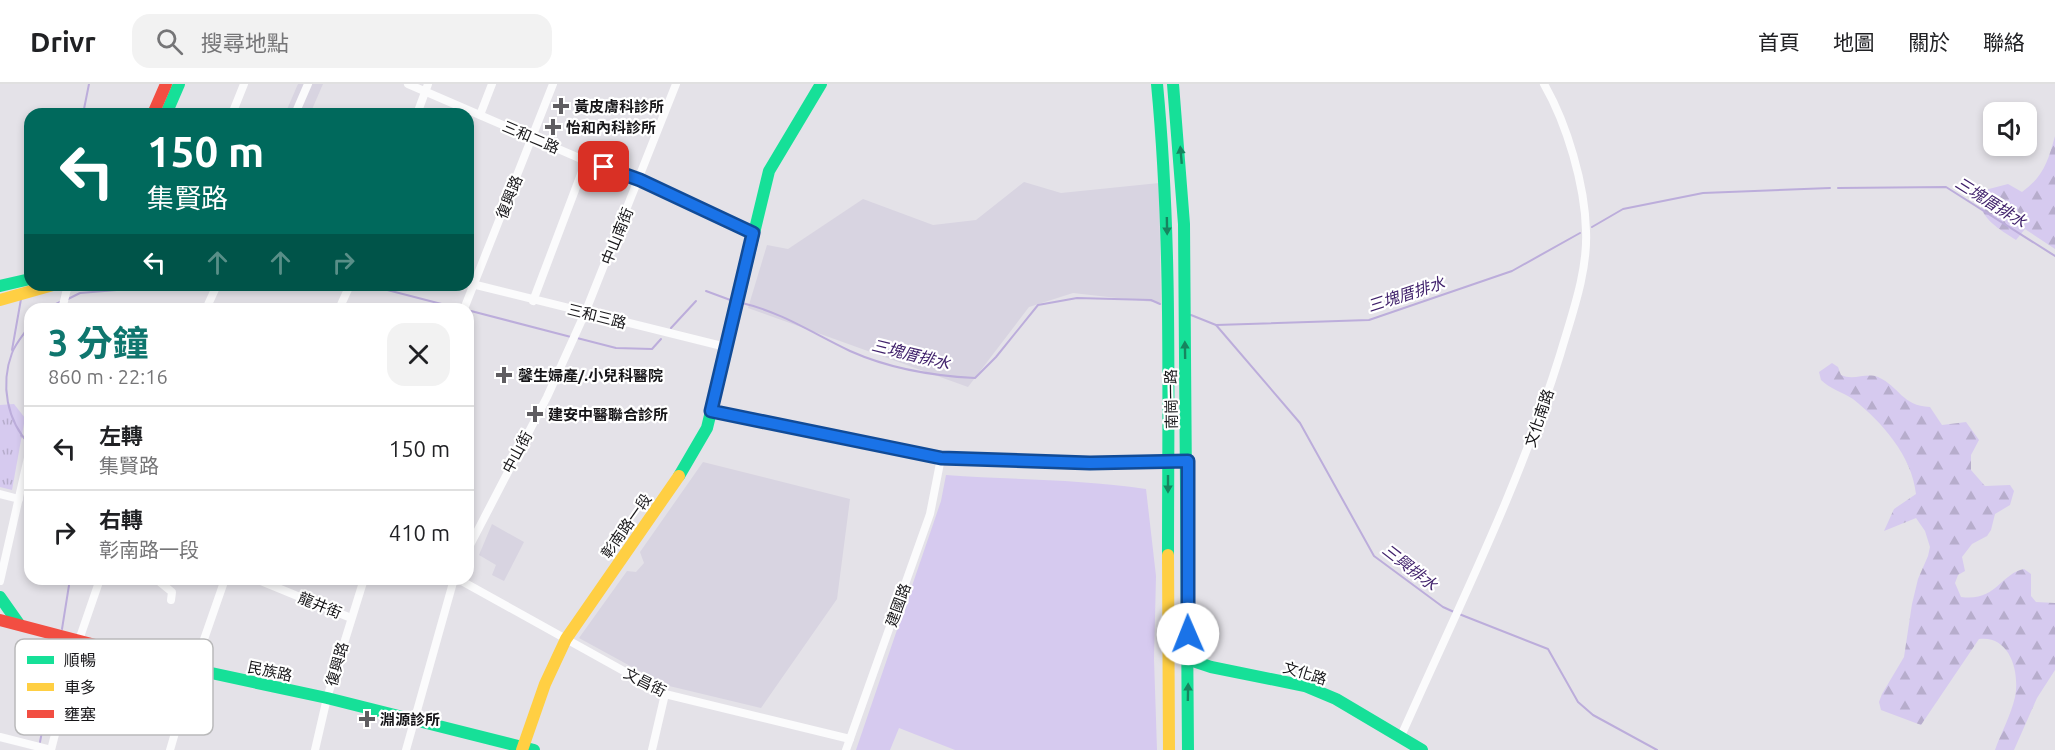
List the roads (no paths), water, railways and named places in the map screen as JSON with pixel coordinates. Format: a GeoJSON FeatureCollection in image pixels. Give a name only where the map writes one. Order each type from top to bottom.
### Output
{"type":"FeatureCollection","features":[{"type":"Feature","properties":{"kind":"main road"},"geometry":{"type":"LineString","coordinates":[[156,108],[166,84]]}},
{"type":"Feature","properties":{"kind":"main road"},"geometry":{"type":"LineString","coordinates":[[169,108],[179,84]]}},
{"type":"Feature","properties":{"kind":"main road"},"geometry":{"type":"LineString","coordinates":[[753,233],[770,171],[821,84]]}},
{"type":"Feature","properties":{"kind":"main road","name":"南崗一路"},"geometry":{"type":"LineString","coordinates":[[1157,84],[1166,190],[1169,750]]}},
{"type":"Feature","properties":{"kind":"main road","name":"南崗一路"},"geometry":{"type":"LineString","coordinates":[[1173,84],[1181,162],[1188,461],[1188,750]]}},
{"type":"Feature","properties":{"kind":"main road","name":"彰南路一段"},"geometry":{"type":"LineString","coordinates":[[526,749],[545,684],[566,639],[684,468],[706,428],[753,233]]}},
{"type":"Feature","properties":{"kind":"main road"},"geometry":{"type":"LineString","coordinates":[[0,286],[24,285]]}},
{"type":"Feature","properties":{"kind":"main road"},"geometry":{"type":"LineString","coordinates":[[0,300],[24,286]]}},
{"type":"Feature","properties":{"kind":"main road"},"geometry":{"type":"LineString","coordinates":[[0,597],[19,624]]}},
{"type":"Feature","properties":{"kind":"main road","name":"民族路"},"geometry":{"type":"LineString","coordinates":[[0,620],[75,639]]}},
{"type":"Feature","properties":{"kind":"main road","name":"文化路"},"geometry":{"type":"LineString","coordinates":[[1169,652],[1189,657],[1210,667],[1305,686],[1336,699],[1422,750]]}},
{"type":"Feature","properties":{"kind":"main road","name":"民族路"},"geometry":{"type":"LineString","coordinates":[[213,675],[327,698],[526,749]]}},
{"type":"Feature","properties":{"kind":"street"},"geometry":{"type":"LineString","coordinates":[[234,108],[244,84]]}},
{"type":"Feature","properties":{"kind":"street"},"geometry":{"type":"LineString","coordinates":[[298,108],[308,84]]}},
{"type":"Feature","properties":{"kind":"street","name":"三和二路"},"geometry":{"type":"LineString","coordinates":[[408,84],[427,88],[466,108]]}},
{"type":"Feature","properties":{"kind":"street"},"geometry":{"type":"LineString","coordinates":[[480,115],[492,84]]}},
{"type":"Feature","properties":{"kind":"street","name":"復興路"},"geometry":{"type":"LineString","coordinates":[[474,277],[554,84]]}},
{"type":"Feature","properties":{"kind":"street","name":"中山南街"},"geometry":{"type":"LineString","coordinates":[[568,350],[640,180],[676,84]]}},
{"type":"Feature","properties":{"kind":"street","name":"文化南路"},"geometry":{"type":"LineString","coordinates":[[1401,736],[1507,504],[1539,422],[1569,325],[1582,266],[1586,233],[1585,203],[1555,103],[1544,84]]}},
{"type":"Feature","properties":{"kind":"street"},"geometry":{"type":"LineString","coordinates":[[419,108],[427,88]]}},
{"type":"Feature","properties":{"kind":"street","name":"三和二路"},"geometry":{"type":"LineString","coordinates":[[474,112],[532,138],[640,180],[753,233]]}},
{"type":"Feature","properties":{"kind":"street"},"geometry":{"type":"LineString","coordinates":[[533,301],[586,160]]}},
{"type":"Feature","properties":{"kind":"street","name":"三和三路"},"geometry":{"type":"LineString","coordinates":[[474,285],[726,347]]}},
{"type":"Feature","properties":{"kind":"street","name":"中山街"},"geometry":{"type":"LineString","coordinates":[[474,537],[547,397],[568,350]]}},
{"type":"Feature","properties":{"kind":"street"},"geometry":{"type":"LineString","coordinates":[[711,411],[941,458],[1090,463],[1188,461]]}},
{"type":"Feature","properties":{"kind":"street","name":"建國路"},"geometry":{"type":"LineString","coordinates":[[846,750],[930,514],[941,458]]}},
{"type":"Feature","properties":{"kind":"street"},"geometry":{"type":"LineString","coordinates":[[0,581],[24,486]]}},
{"type":"Feature","properties":{"kind":"street"},"geometry":{"type":"LineString","coordinates":[[0,494],[19,499]]}},
{"type":"Feature","properties":{"kind":"street"},"geometry":{"type":"LineString","coordinates":[[79,639],[98,585]]}},
{"type":"Feature","properties":{"kind":"street"},"geometry":{"type":"LineString","coordinates":[[163,585],[172,592],[171,600]]}},
{"type":"Feature","properties":{"kind":"street"},"geometry":{"type":"LineString","coordinates":[[204,639],[223,585]]}},
{"type":"Feature","properties":{"kind":"street","name":"龍井街"},"geometry":{"type":"LineString","coordinates":[[271,585],[351,618]]}},
{"type":"Feature","properties":{"kind":"street","name":"復興路"},"geometry":{"type":"LineString","coordinates":[[315,750],[327,698],[362,585]]}},
{"type":"Feature","properties":{"kind":"street"},"geometry":{"type":"LineString","coordinates":[[406,750],[454,585]]}},
{"type":"Feature","properties":{"kind":"street","name":"文昌街"},"geometry":{"type":"LineString","coordinates":[[467,585],[665,694],[850,739]]}},
{"type":"Feature","properties":{"kind":"street"},"geometry":{"type":"LineString","coordinates":[[652,750],[665,694]]}},
{"type":"Feature","properties":{"kind":"street"},"geometry":{"type":"LineString","coordinates":[[0,737],[51,750],[55,735]]}},
{"type":"Feature","properties":{"kind":"street"},"geometry":{"type":"LineString","coordinates":[[171,750],[175,735]]}},
{"type":"Feature","properties":{"kind":"waterway"},"geometry":{"type":"LineString","coordinates":[[84,108],[89,84]]}},
{"type":"Feature","properties":{"kind":"waterway","name":"三塊厝排水"},"geometry":{"type":"LineString","coordinates":[[1838,188],[1946,187],[2055,256]]}},
{"type":"Feature","properties":{"kind":"waterway","name":"三塊厝排水"},"geometry":{"type":"LineString","coordinates":[[1592,227],[1623,209],[1703,193],[1830,188]]}},
{"type":"Feature","properties":{"kind":"waterway","name":"三塊厝排水"},"geometry":{"type":"LineString","coordinates":[[1191,315],[1216,325],[1369,320],[1512,271],[1580,233]]}},
{"type":"Feature","properties":{"kind":"waterway","name":"三塊厝排水"},"geometry":{"type":"LineString","coordinates":[[68,299],[80,293],[104,291]]}},
{"type":"Feature","properties":{"kind":"waterway","name":"三塊厝排水"},"geometry":{"type":"LineString","coordinates":[[391,291],[438,303]]}},
{"type":"Feature","properties":{"kind":"waterway","name":"三塊厝排水"},"geometry":{"type":"LineString","coordinates":[[706,291],[733,301]]}},
{"type":"Feature","properties":{"kind":"waterway","name":"三塊厝排水"},"geometry":{"type":"LineString","coordinates":[[742,303],[784,318],[850,351],[880,362],[927,373],[975,378],[996,357],[1038,305],[1077,298],[1151,300],[1160,304]]}},
{"type":"Feature","properties":{"kind":"waterway"},"geometry":{"type":"LineString","coordinates":[[12,350],[21,299]]}},
{"type":"Feature","properties":{"kind":"waterway","name":"三塊厝排水"},"geometry":{"type":"LineString","coordinates":[[671,328],[696,301]]}},
{"type":"Feature","properties":{"kind":"waterway","name":"三塊厝排水"},"geometry":{"type":"LineString","coordinates":[[474,312],[571,337]]}},
{"type":"Feature","properties":{"kind":"waterway","name":"三興排水"},"geometry":{"type":"LineString","coordinates":[[1216,325],[1300,423],[1374,556],[1443,607],[1454,612]]}},
{"type":"Feature","properties":{"kind":"waterway","name":"三塊厝排水"},"geometry":{"type":"LineString","coordinates":[[24,333],[17,343],[8,365],[6,390],[11,414],[24,438]]}},
{"type":"Feature","properties":{"kind":"waterway","name":"三塊厝排水"},"geometry":{"type":"LineString","coordinates":[[577,338],[616,348],[652,349],[661,339]]}},
{"type":"Feature","properties":{"kind":"waterway","name":"三塊厝排水"},"geometry":{"type":"LineString","coordinates":[[62,629],[69,585]]}},
{"type":"Feature","properties":{"kind":"waterway","name":"三興排水"},"geometry":{"type":"LineString","coordinates":[[1459,614],[1548,649],[1578,702],[1593,715],[1657,750]]}},
{"type":"Feature","properties":{"kind":"waterway","name":"三塊厝排水"},"geometry":{"type":"LineString","coordinates":[[40,742],[41,735]]}},
{"type":"Feature","properties":{"kind":"place","name":"黃皮膚科診所"},"geometry":{"type":"Point","coordinates":[561,106]}},
{"type":"Feature","properties":{"kind":"place","name":"怡和內科診所"},"geometry":{"type":"Point","coordinates":[553,127]}},
{"type":"Feature","properties":{"kind":"place","name":"馨生婦產/.小兒科醫院"},"geometry":{"type":"Point","coordinates":[504,375]}},
{"type":"Feature","properties":{"kind":"place","name":"建安中醫聯合診所"},"geometry":{"type":"Point","coordinates":[535,414]}},
{"type":"Feature","properties":{"kind":"place","name":"淵源診所"},"geometry":{"type":"Point","coordinates":[367,719]}}]}
